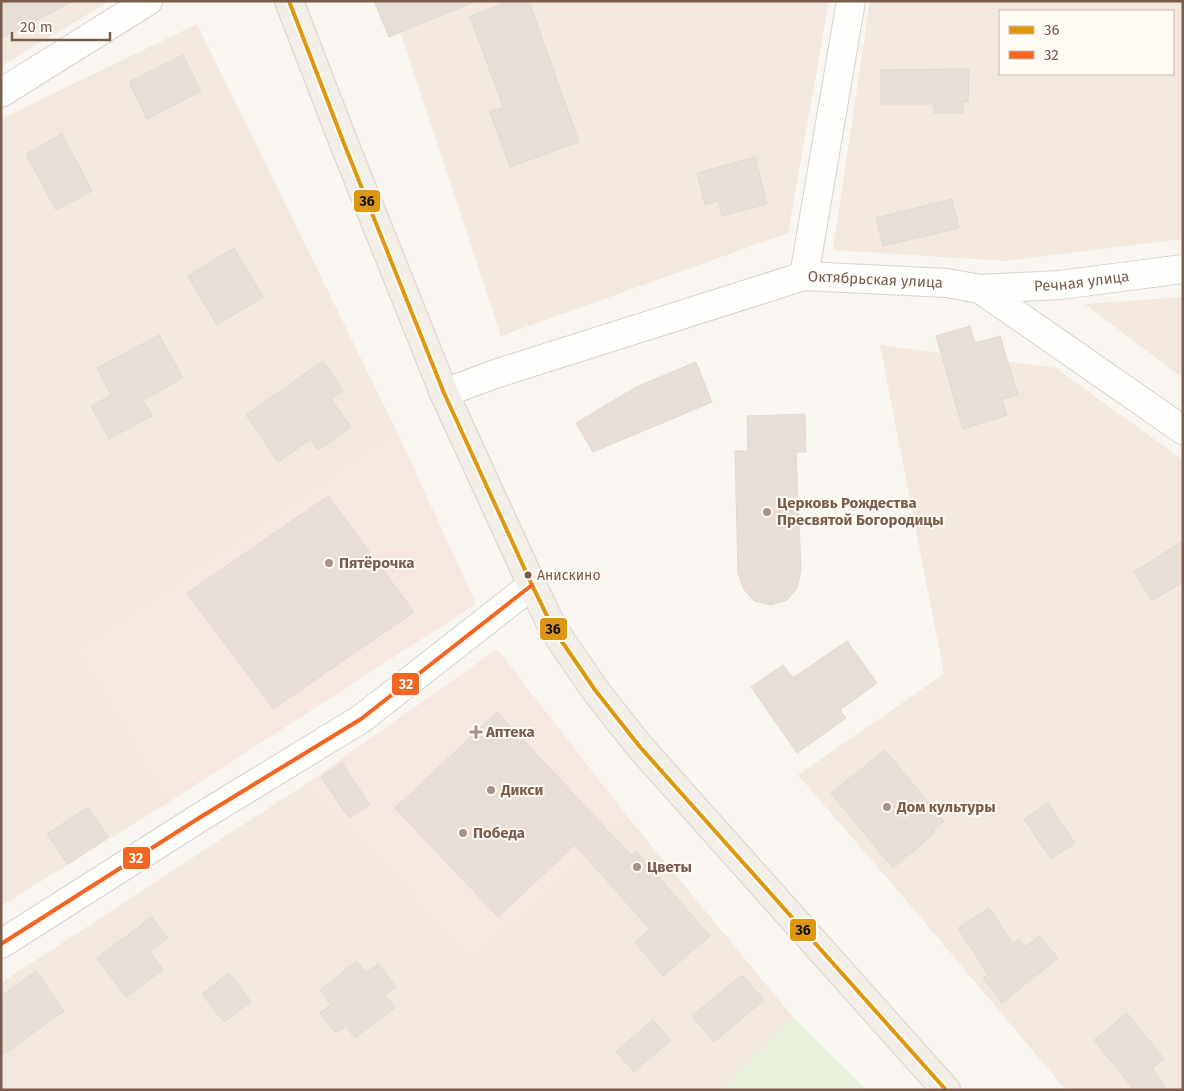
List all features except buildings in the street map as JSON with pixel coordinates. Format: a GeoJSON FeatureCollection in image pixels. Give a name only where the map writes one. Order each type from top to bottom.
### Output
{"type":"FeatureCollection","features":[{"type":"Feature","properties":{"kind":"main road"},"geometry":{"type":"LineString","coordinates":[[289,1],[348,155],[444,393],[554,630],[595,690],[640,747],[946,1090]]}},
{"type":"Feature","properties":{"kind":"street"},"geometry":{"type":"LineString","coordinates":[[1,93],[148,1]]}},
{"type":"Feature","properties":{"kind":"street","name":"Октябрьская улица"},"geometry":{"type":"LineString","coordinates":[[851,1],[804,276],[946,284],[980,289],[1183,430]]}},
{"type":"Feature","properties":{"kind":"street","name":"Речная улица"},"geometry":{"type":"LineString","coordinates":[[980,289],[1060,285],[1183,269]]}},
{"type":"Feature","properties":{"kind":"street"},"geometry":{"type":"LineString","coordinates":[[444,393],[495,374],[804,276]]}},
{"type":"Feature","properties":{"kind":"street"},"geometry":{"type":"LineString","coordinates":[[1,944],[199,818],[361,719],[532,585]]}},
{"type":"Feature","properties":{"kind":"shaded area"},"geometry":{"type":"Polygon","coordinates":[[[1,1],[110,1],[1,66],[1,1]]]}},
{"type":"Feature","properties":{"kind":"shaded area"},"geometry":{"type":"Polygon","coordinates":[[[390,1],[829,1],[788,233],[501,336],[390,1]]]}},
{"type":"Feature","properties":{"kind":"shaded area"},"geometry":{"type":"Polygon","coordinates":[[[870,1],[1183,1],[1183,239],[1005,261],[833,250],[870,1]]]}},
{"type":"Feature","properties":{"kind":"shaded area"},"geometry":{"type":"Polygon","coordinates":[[[197,24],[398,434],[81,650],[169,802],[1,906],[1,119],[197,24]]]}},
{"type":"Feature","properties":{"kind":"shaded area"},"geometry":{"type":"Polygon","coordinates":[[[1183,297],[1183,378],[1085,304],[1183,297]]]}},
{"type":"Feature","properties":{"kind":"shaded area"},"geometry":{"type":"Polygon","coordinates":[[[880,345],[1056,368],[1183,460],[1183,1090],[1066,1090],[798,775],[944,674],[880,345]]]}},
{"type":"Feature","properties":{"kind":"shaded area"},"geometry":{"type":"Polygon","coordinates":[[[398,434],[476,604],[169,802],[80,650],[398,434]]]}},
{"type":"Feature","properties":{"kind":"shaded area"},"geometry":{"type":"Polygon","coordinates":[[[497,649],[627,816],[472,955],[310,781],[497,649]]]}},
{"type":"Feature","properties":{"kind":"shaded area"},"geometry":{"type":"Polygon","coordinates":[[[310,781],[472,955],[627,816],[793,1017],[721,1090],[1,1090],[1,983],[310,781]]]}},
{"type":"Feature","properties":{"kind":"green space"},"geometry":{"type":"Polygon","coordinates":[[[793,1017],[867,1090],[721,1090],[793,1017]]]}},
{"type":"Feature","properties":{"kind":"transit line","name":"36"},"geometry":{"type":"LineString","coordinates":[[289,1],[444,393],[554,630],[595,690],[640,747],[946,1090]]}},
{"type":"Feature","properties":{"kind":"transit line","name":"32"},"geometry":{"type":"LineString","coordinates":[[1,944],[199,818],[361,719],[532,585]]}},
{"type":"Feature","properties":{"kind":"place","name":"Церковь Рождества Пресвятой Богородицы"},"geometry":{"type":"Point","coordinates":[767,512]}},
{"type":"Feature","properties":{"kind":"place","name":"Пятёрочка"},"geometry":{"type":"Point","coordinates":[329,563]}},
{"type":"Feature","properties":{"kind":"place","name":"Анискино"},"geometry":{"type":"Point","coordinates":[528,575]}},
{"type":"Feature","properties":{"kind":"place","name":"Аптека"},"geometry":{"type":"Point","coordinates":[476,732]}},
{"type":"Feature","properties":{"kind":"place","name":"Дикси"},"geometry":{"type":"Point","coordinates":[491,790]}},
{"type":"Feature","properties":{"kind":"place","name":"Дом культуры"},"geometry":{"type":"Point","coordinates":[887,807]}},
{"type":"Feature","properties":{"kind":"place","name":"Победа"},"geometry":{"type":"Point","coordinates":[463,833]}},
{"type":"Feature","properties":{"kind":"place","name":"Цветы"},"geometry":{"type":"Point","coordinates":[637,867]}}]}
